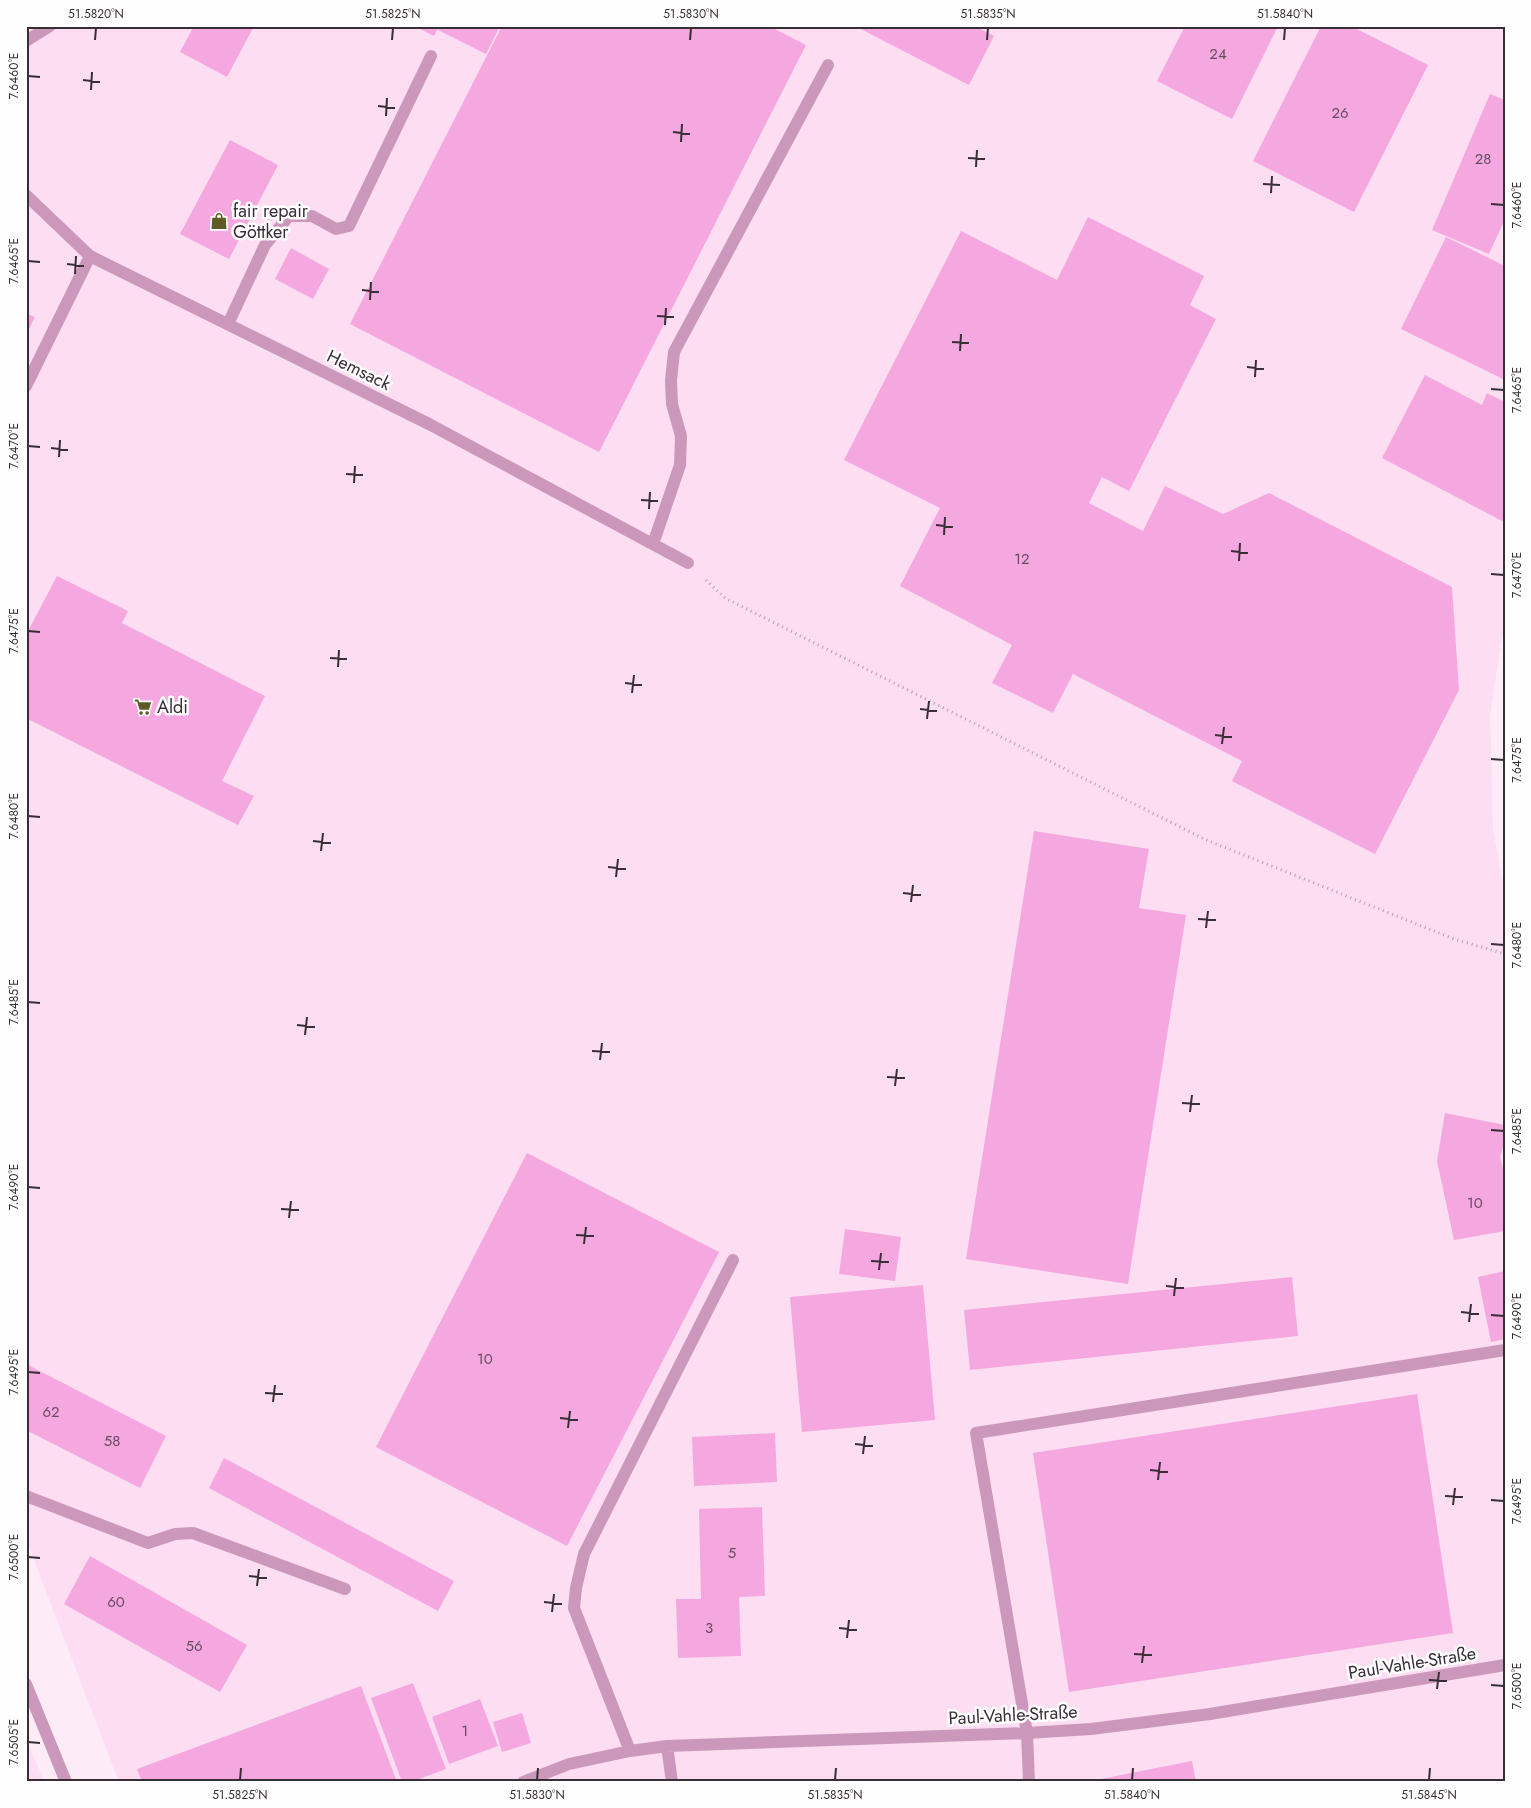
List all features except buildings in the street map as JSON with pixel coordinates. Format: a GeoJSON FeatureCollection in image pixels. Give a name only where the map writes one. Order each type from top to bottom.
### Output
{"type":"FeatureCollection","features":[{"type":"Feature","properties":{"kind":"street"},"geometry":{"type":"LineString","coordinates":[[26,41],[50,26]]}},
{"type":"Feature","properties":{"kind":"street"},"geometry":{"type":"LineString","coordinates":[[228,324],[265,245],[289,216],[312,216],[336,228],[349,226],[431,56]]}},
{"type":"Feature","properties":{"kind":"street"},"geometry":{"type":"LineString","coordinates":[[653,544],[680,465],[681,436],[672,404],[670,380],[674,352],[828,65]]}},
{"type":"Feature","properties":{"kind":"street","name":"Hemsack"},"geometry":{"type":"LineString","coordinates":[[26,195],[90,256],[430,424],[688,563]]}},
{"type":"Feature","properties":{"kind":"street"},"geometry":{"type":"LineString","coordinates":[[26,386],[90,256]]}},
{"type":"Feature","properties":{"kind":"street"},"geometry":{"type":"LineString","coordinates":[[630,1751],[574,1608],[576,1588],[584,1554],[733,1260]]}},
{"type":"Feature","properties":{"kind":"street"},"geometry":{"type":"LineString","coordinates":[[1029,1782],[1027,1733],[976,1433],[1505,1350]]}},
{"type":"Feature","properties":{"kind":"street"},"geometry":{"type":"LineString","coordinates":[[26,1496],[148,1543],[175,1534],[193,1533],[345,1589]]}},
{"type":"Feature","properties":{"kind":"street","name":"Paul-Vahle-Straße"},"geometry":{"type":"LineString","coordinates":[[523,1782],[568,1764],[630,1751],[667,1746],[1091,1729],[1210,1714],[1505,1665]]}},
{"type":"Feature","properties":{"kind":"street"},"geometry":{"type":"LineString","coordinates":[[26,1684],[66,1782]]}},
{"type":"Feature","properties":{"kind":"street"},"geometry":{"type":"LineString","coordinates":[[667,1746],[672,1782]]}},
{"type":"Feature","properties":{"kind":"path"},"geometry":{"type":"LineString","coordinates":[[688,563],[725,598],[1204,839],[1454,939],[1505,954]]}},
{"type":"Feature","properties":{"kind":"shaded area"},"geometry":{"type":"Polygon","coordinates":[[[26,26],[1505,26],[1505,616],[1490,715],[1493,829],[1505,895],[1505,1782],[119,1782],[26,1539],[26,26]]]}},
{"type":"Feature","properties":{"kind":"shaded area"},"geometry":{"type":"Polygon","coordinates":[[[26,1738],[44,1782],[26,1782],[26,1738]]]}},
{"type":"Feature","properties":{"kind":"place","name":"fair repair Göttker"},"geometry":{"type":"Point","coordinates":[219,221]}},
{"type":"Feature","properties":{"kind":"place","name":"Aldi"},"geometry":{"type":"Point","coordinates":[143,707]}}]}
